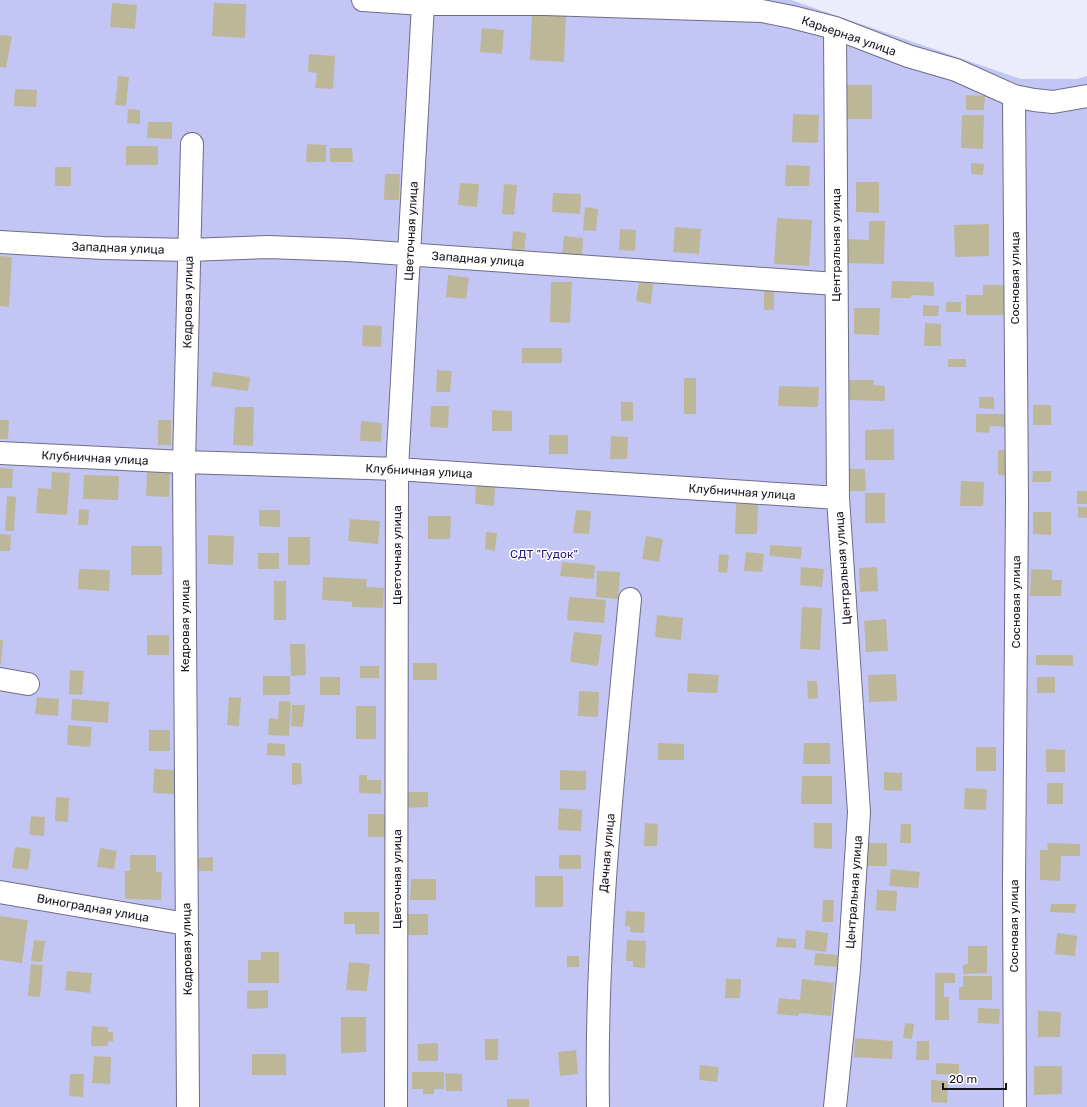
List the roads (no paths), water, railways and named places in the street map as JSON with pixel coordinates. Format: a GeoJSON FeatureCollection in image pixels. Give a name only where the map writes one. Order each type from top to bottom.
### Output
{"type":"FeatureCollection","features":[{"type":"Feature","properties":{"kind":"street","name":"Карьерная улица"},"geometry":{"type":"LineString","coordinates":[[362,0],[423,4],[545,4],[762,11],[835,28],[908,56],[956,70],[1014,96],[1053,102],[1087,96]]}},
{"type":"Feature","properties":{"kind":"street","name":"Цветочная улица"},"geometry":{"type":"LineString","coordinates":[[396,1107],[397,469],[423,4]]}},
{"type":"Feature","properties":{"kind":"street","name":"Центральная улица"},"geometry":{"type":"LineString","coordinates":[[835,28],[838,498],[859,812],[849,968],[835,1107]]}},
{"type":"Feature","properties":{"kind":"street","name":"Сосновая улица"},"geometry":{"type":"LineString","coordinates":[[1014,96],[1017,501],[1014,886],[1015,1107]]}},
{"type":"Feature","properties":{"kind":"street","name":"Кедровая улица"},"geometry":{"type":"LineString","coordinates":[[188,1107],[184,462],[192,144]]}},
{"type":"Feature","properties":{"kind":"street","name":"Западная улица"},"geometry":{"type":"LineString","coordinates":[[0,242],[56,246],[189,250],[268,247],[836,284]]}},
{"type":"Feature","properties":{"kind":"street","name":"Клубничная улица"},"geometry":{"type":"LineString","coordinates":[[0,453],[184,462],[397,469],[838,498]]}},
{"type":"Feature","properties":{"kind":"street","name":"Дачная улица"},"geometry":{"type":"LineString","coordinates":[[598,1107],[598,1002],[605,877],[630,599]]}},
{"type":"Feature","properties":{"kind":"street"},"geometry":{"type":"LineString","coordinates":[[0,679],[28,684]]}},
{"type":"Feature","properties":{"kind":"street","name":"Виноградная улица"},"geometry":{"type":"LineString","coordinates":[[0,892],[186,924]]}},
{"type":"Feature","properties":{"kind":"park label","name":"СДТ \"Гудок\""},"geometry":{"type":"Point","coordinates":[544,554]}}]}
